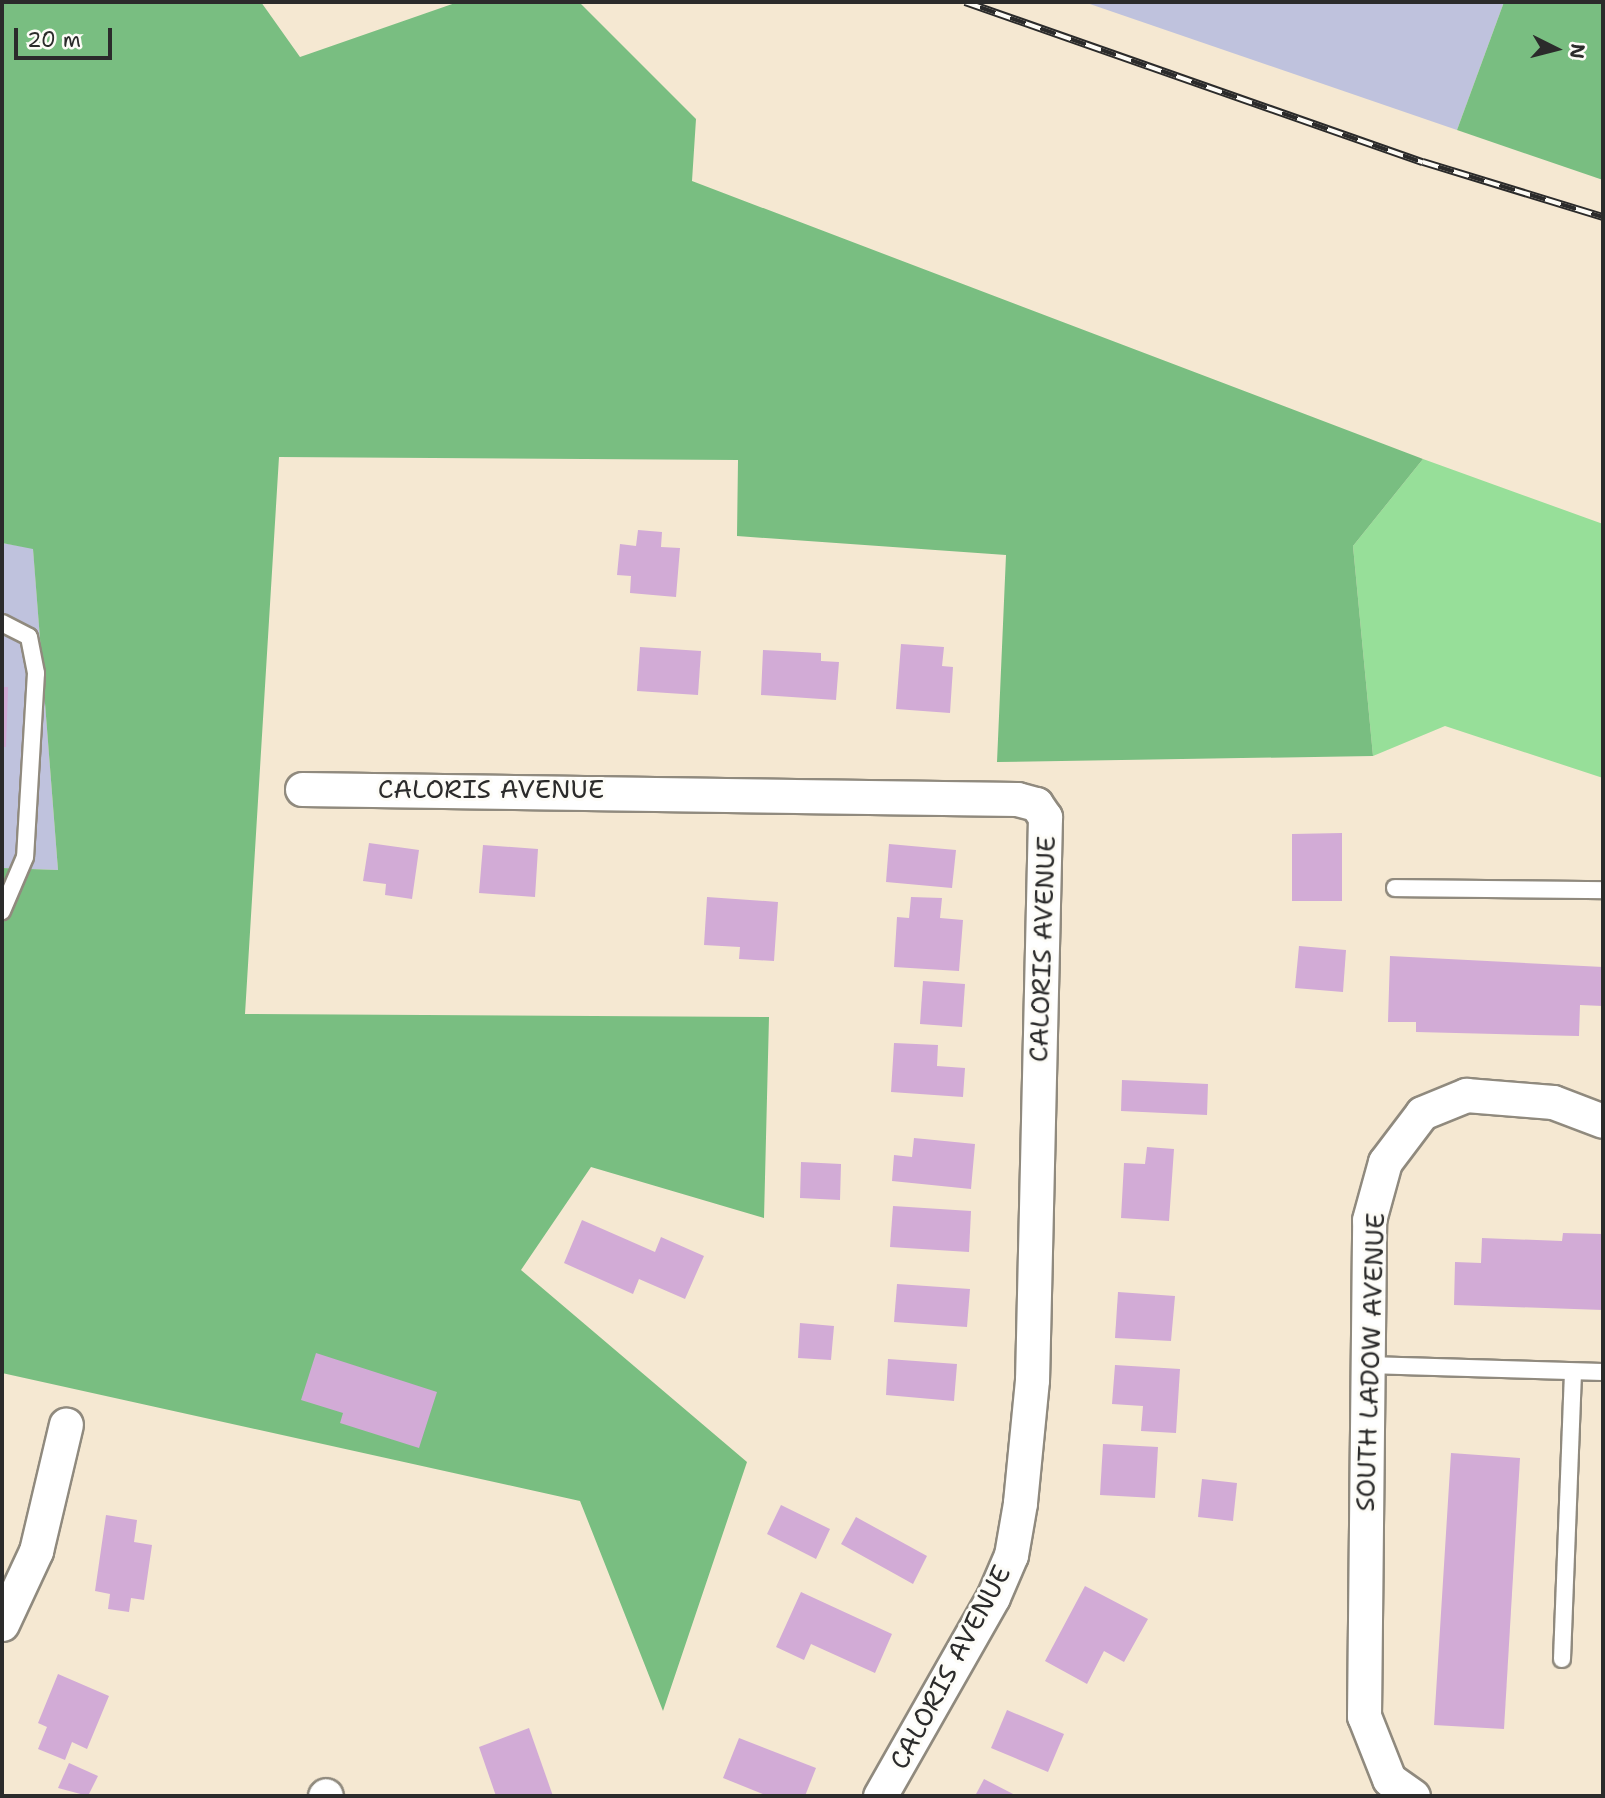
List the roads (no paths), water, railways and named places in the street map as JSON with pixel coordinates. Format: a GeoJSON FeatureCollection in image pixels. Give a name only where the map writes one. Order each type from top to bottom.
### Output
{"type":"FeatureCollection","features":[{"type":"Feature","properties":{"kind":"street","name":"CALORIS AVENUE"},"geometry":{"type":"LineString","coordinates":[[302,789],[1017,799],[1036,804],[1045,817],[1032,1380],[1020,1503],[1010,1555],[993,1597],[880,1796]]}},
{"type":"Feature","properties":{"kind":"street","name":"SOUTH LADOW AVENUE"},"geometry":{"type":"LineString","coordinates":[[1413,1796],[1389,1779],[1364,1716],[1369,1220],[1385,1162],[1422,1113],[1466,1095],[1553,1102],[1603,1121]]}},
{"type":"Feature","properties":{"kind":"street"},"geometry":{"type":"LineString","coordinates":[[2,1624],[36,1551],[66,1424]]}},
{"type":"Feature","properties":{"kind":"lane"},"geometry":{"type":"LineString","coordinates":[[2,624],[29,637],[36,673],[25,858],[2,911]]}},
{"type":"Feature","properties":{"kind":"lane"},"geometry":{"type":"LineString","coordinates":[[1395,888],[1603,891]]}},
{"type":"Feature","properties":{"kind":"lane"},"geometry":{"type":"LineString","coordinates":[[1367,1365],[1603,1372]]}},
{"type":"Feature","properties":{"kind":"lane"},"geometry":{"type":"LineString","coordinates":[[1562,1659],[1573,1372]]}},
{"type":"Feature","properties":{"kind":"railway"},"geometry":{"type":"LineString","coordinates":[[965,2],[1423,162],[1603,217]]}}]}
